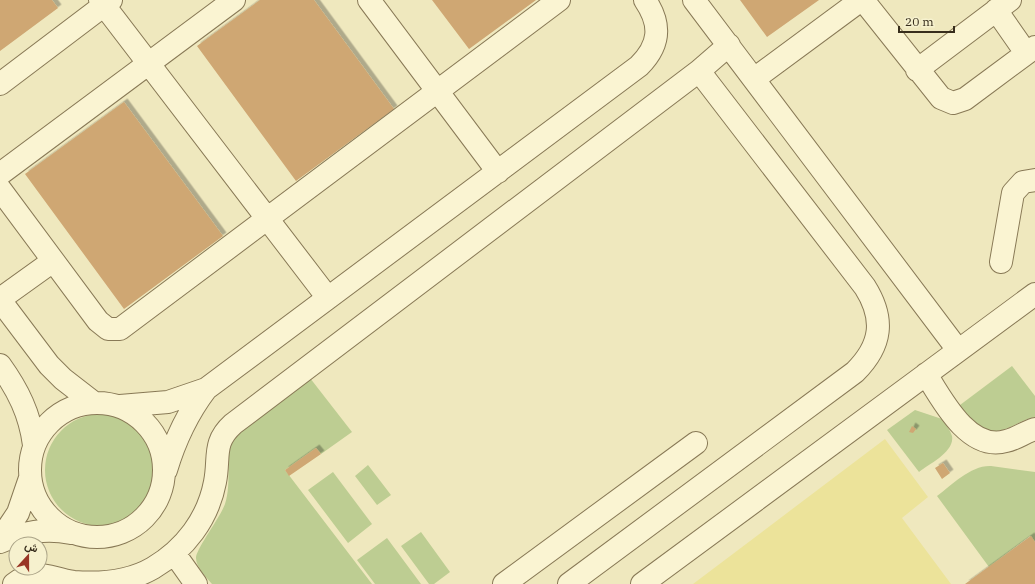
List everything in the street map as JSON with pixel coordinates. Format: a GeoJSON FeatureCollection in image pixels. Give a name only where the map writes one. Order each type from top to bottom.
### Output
{"type":"FeatureCollection","features":[{"type":"Feature","properties":{"kind":"street"},"geometry":{"type":"LineString","coordinates":[[0,174],[234,0]]}},
{"type":"Feature","properties":{"kind":"street"},"geometry":{"type":"LineString","coordinates":[[368,0],[498,172]]}},
{"type":"Feature","properties":{"kind":"street"},"geometry":{"type":"LineString","coordinates":[[0,190],[102,326],[114,330],[120,329],[559,0]]}},
{"type":"Feature","properties":{"kind":"street"},"geometry":{"type":"LineString","coordinates":[[0,541],[16,535],[36,531],[56,530],[100,538],[125,532],[146,518],[160,497],[172,450],[181,428],[192,408],[206,389],[638,66],[649,56],[655,43],[657,28],[654,14],[645,0]]}},
{"type":"Feature","properties":{"kind":"street"},"geometry":{"type":"LineString","coordinates":[[694,0],[958,350]]}},
{"type":"Feature","properties":{"kind":"street"},"geometry":{"type":"LineString","coordinates":[[754,79],[862,0],[917,70],[941,98],[953,103],[960,102],[1031,50],[1003,5],[917,70]]}},
{"type":"Feature","properties":{"kind":"street"},"geometry":{"type":"LineString","coordinates":[[0,84],[105,2],[149,64],[328,298]]}},
{"type":"Feature","properties":{"kind":"street"},"geometry":{"type":"LineString","coordinates":[[14,584],[25,576],[42,574],[72,582],[92,584],[113,582],[133,577],[152,568],[174,553],[200,523],[209,503],[215,481],[217,449],[226,431],[233,424],[699,71],[729,45]]}},
{"type":"Feature","properties":{"kind":"street"},"geometry":{"type":"LineString","coordinates":[[569,584],[854,372],[866,361],[874,347],[878,332],[878,316],[874,300],[699,71]]}},
{"type":"Feature","properties":{"kind":"street"},"geometry":{"type":"LineString","coordinates":[[1001,262],[1014,193],[1022,182],[1035,180]]}},
{"type":"Feature","properties":{"kind":"street"},"geometry":{"type":"LineString","coordinates":[[53,261],[0,299],[49,365],[63,379],[94,402]]}},
{"type":"Feature","properties":{"kind":"street"},"geometry":{"type":"LineString","coordinates":[[642,584],[1035,294]]}},
{"type":"Feature","properties":{"kind":"street"},"geometry":{"type":"LineString","coordinates":[[0,365],[18,391],[26,408],[32,426],[34,445]]}},
{"type":"Feature","properties":{"kind":"street"},"geometry":{"type":"LineString","coordinates":[[926,374],[963,428],[973,435],[995,443],[1006,442],[1035,429]]}},
{"type":"Feature","properties":{"kind":"street"},"geometry":{"type":"LineString","coordinates":[[76,534],[59,526],[45,513],[35,496],[30,478],[30,461],[34,445],[44,428],[58,415],[75,406],[94,402],[120,406],[168,402],[206,389]]}},
{"type":"Feature","properties":{"kind":"street"},"geometry":{"type":"LineString","coordinates":[[120,406],[136,414],[148,426],[158,440],[164,456],[165,473]]}},
{"type":"Feature","properties":{"kind":"street"},"geometry":{"type":"LineString","coordinates":[[504,584],[696,443]]}},
{"type":"Feature","properties":{"kind":"street"},"geometry":{"type":"LineString","coordinates":[[0,541],[18,513],[30,478]]}},
{"type":"Feature","properties":{"kind":"street"},"geometry":{"type":"LineString","coordinates":[[174,553],[196,584]]}},
{"type":"Feature","properties":{"kind":"green space"},"geometry":{"type":"Polygon","coordinates":[[[1012,366],[1035,396],[1035,417],[1024,420],[1000,431],[993,431],[980,427],[956,408],[1012,366]]]}},
{"type":"Feature","properties":{"kind":"green space"},"geometry":{"type":"Polygon","coordinates":[[[310,378],[352,432],[321,454],[316,448],[285,470],[372,584],[212,584],[199,568],[196,558],[200,548],[225,504],[228,487],[229,454],[232,438],[310,378]]]}},
{"type":"Feature","properties":{"kind":"green space"},"geometry":{"type":"Polygon","coordinates":[[[915,410],[942,419],[952,436],[952,442],[946,452],[919,472],[887,430],[915,410]]]}},
{"type":"Feature","properties":{"kind":"green space"},"geometry":{"type":"Polygon","coordinates":[[[101,414],[122,418],[141,430],[153,449],[157,470],[153,491],[141,510],[122,522],[101,526],[80,522],[61,510],[49,491],[45,470],[49,449],[61,430],[80,418],[101,414]]]}},
{"type":"Feature","properties":{"kind":"green space"},"geometry":{"type":"Polygon","coordinates":[[[368,465],[391,495],[377,505],[355,476],[368,465]]]}},
{"type":"Feature","properties":{"kind":"green space"},"geometry":{"type":"Polygon","coordinates":[[[991,466],[1035,472],[1035,542],[1030,536],[989,567],[937,496],[969,472],[991,466]]]}},
{"type":"Feature","properties":{"kind":"green space"},"geometry":{"type":"Polygon","coordinates":[[[333,472],[372,524],[348,543],[308,490],[333,472]]]}},
{"type":"Feature","properties":{"kind":"green space"},"geometry":{"type":"Polygon","coordinates":[[[421,532],[450,572],[434,584],[429,584],[401,546],[421,532]]]}},
{"type":"Feature","properties":{"kind":"green space"},"geometry":{"type":"Polygon","coordinates":[[[387,538],[421,584],[375,584],[357,560],[387,538]]]}},
{"type":"Feature","properties":{"kind":"sand"},"geometry":{"type":"Polygon","coordinates":[[[885,439],[928,497],[902,518],[951,584],[693,584],[885,439]]]}},
{"type":"Feature","properties":{"kind":"building"},"geometry":{"type":"Polygon","coordinates":[[[0,0],[52,0],[58,8],[0,51],[0,0]]]}},
{"type":"Feature","properties":{"kind":"building"},"geometry":{"type":"Polygon","coordinates":[[[260,0],[314,0],[394,109],[296,181],[197,46],[260,0]]]}},
{"type":"Feature","properties":{"kind":"building"},"geometry":{"type":"Polygon","coordinates":[[[432,0],[536,0],[469,49],[432,0]]]}},
{"type":"Feature","properties":{"kind":"building"},"geometry":{"type":"Polygon","coordinates":[[[740,0],[819,0],[767,37],[740,0]]]}},
{"type":"Feature","properties":{"kind":"building"},"geometry":{"type":"Polygon","coordinates":[[[124,102],[223,236],[124,309],[25,174],[124,102]]]}},
{"type":"Feature","properties":{"kind":"building"},"geometry":{"type":"Polygon","coordinates":[[[912,426],[916,429],[913,433],[909,432],[912,426]]]}},
{"type":"Feature","properties":{"kind":"building"},"geometry":{"type":"Polygon","coordinates":[[[316,448],[321,454],[289,476],[285,470],[316,448]]]}},
{"type":"Feature","properties":{"kind":"building"},"geometry":{"type":"Polygon","coordinates":[[[943,463],[950,473],[942,479],[935,468],[943,463]]]}},
{"type":"Feature","properties":{"kind":"building"},"geometry":{"type":"Polygon","coordinates":[[[1031,536],[1035,542],[1035,584],[965,584],[1031,536]]]}}]}
